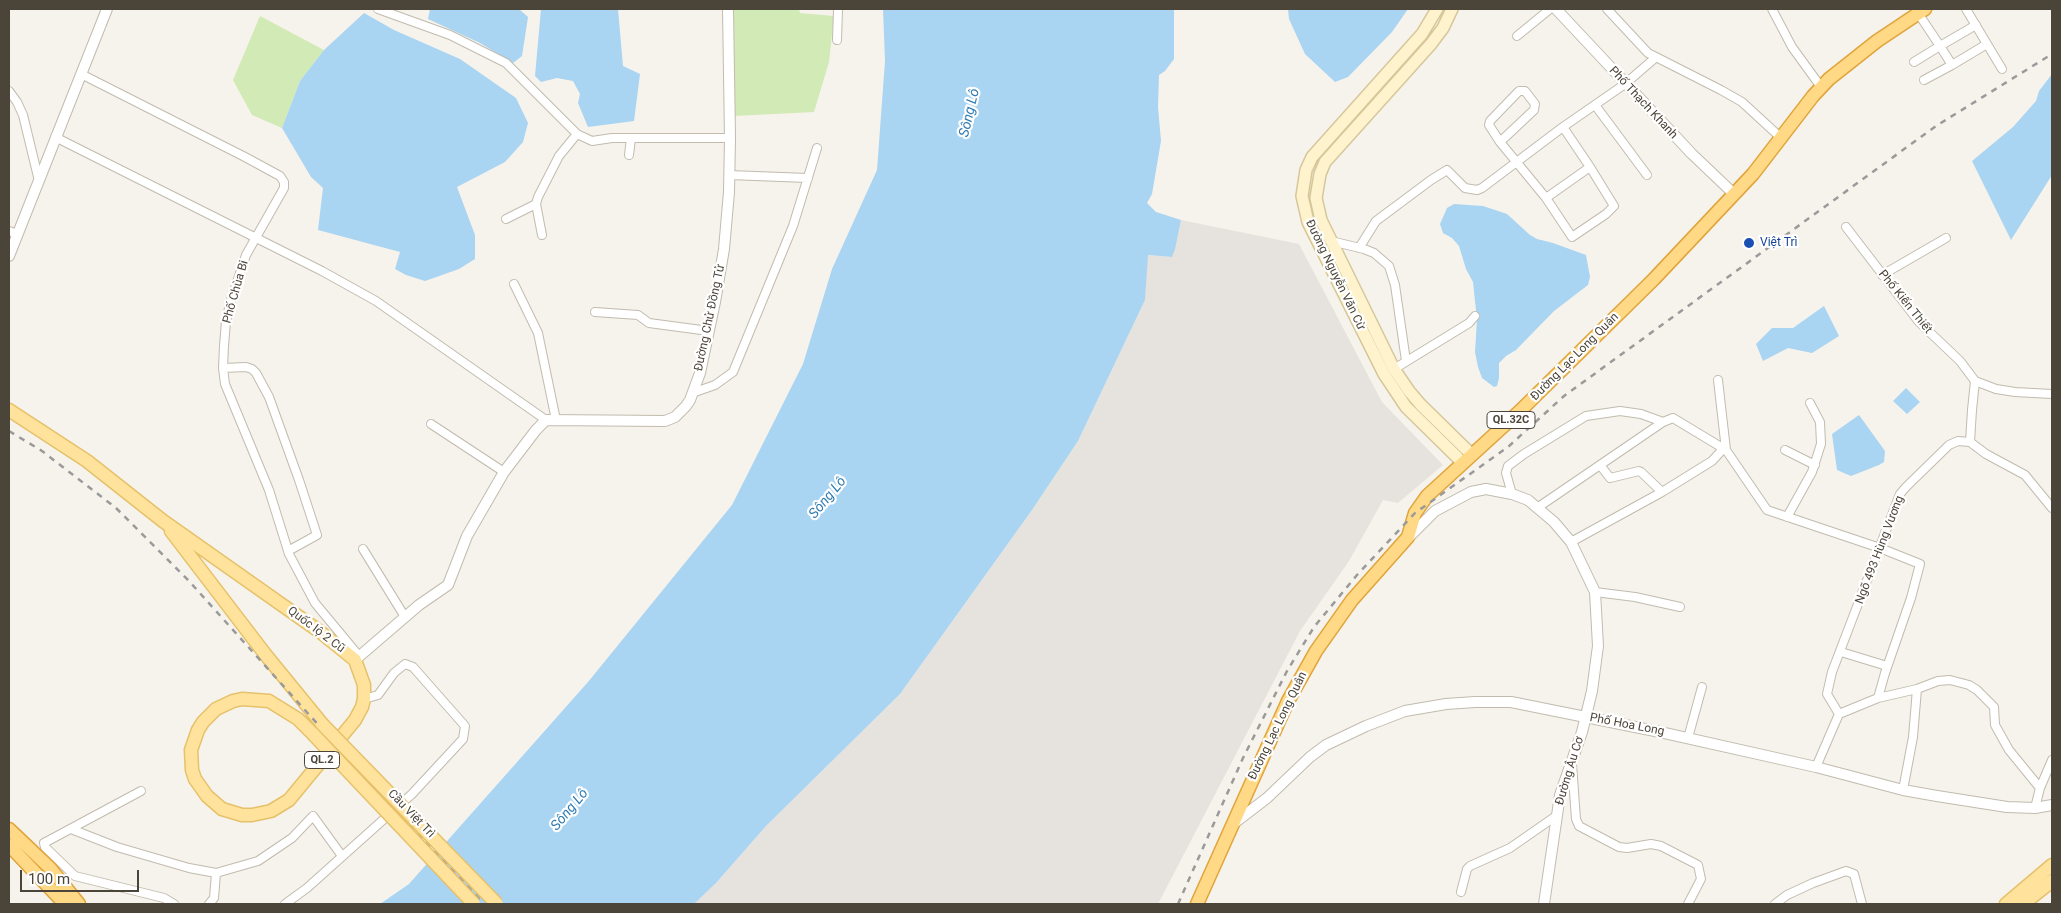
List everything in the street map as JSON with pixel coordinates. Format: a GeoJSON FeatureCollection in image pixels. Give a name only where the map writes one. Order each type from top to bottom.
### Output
{"type":"FeatureCollection","features":[{"type":"Feature","properties":{"kind":"highway","name":"Đường Lạc Long Quân"},"geometry":{"type":"LineString","coordinates":[[1197,904],[1288,701],[1316,651],[1352,600],[1408,537],[1415,513],[1427,496],[1520,411],[1647,286],[1765,159],[1780,137],[1822,87],[1847,64],[1921,11]]}},
{"type":"Feature","properties":{"kind":"highway"},"geometry":{"type":"LineString","coordinates":[[9,829],[50,868],[80,904]]}},
{"type":"Feature","properties":{"kind":"highway"},"geometry":{"type":"LineString","coordinates":[[9,846],[65,904]]}},
{"type":"Feature","properties":{"kind":"main road","name":"Đường Nguyễn Văn Cừ"},"geometry":{"type":"LineString","coordinates":[[1437,9],[1422,34],[1324,141],[1312,157],[1306,170],[1302,196],[1308,222],[1359,313],[1394,369],[1409,392],[1468,459]]}},
{"type":"Feature","properties":{"kind":"main road","name":"Đường Nguyễn Văn Cừ"},"geometry":{"type":"LineString","coordinates":[[1452,9],[1431,44],[1325,162],[1320,174],[1316,198],[1320,220],[1331,241],[1384,374],[1406,407],[1468,459]]}},
{"type":"Feature","properties":{"kind":"main road","name":"Quốc lộ 2 Cũ"},"geometry":{"type":"LineString","coordinates":[[9,410],[87,461],[163,521],[357,658],[364,685],[364,699]]}},
{"type":"Feature","properties":{"kind":"main road","name":"Quốc lộ 2 Cũ"},"geometry":{"type":"LineString","coordinates":[[163,521],[265,654],[323,725]]}},
{"type":"Feature","properties":{"kind":"main road","name":"Cầu Việt Trì"},"geometry":{"type":"LineString","coordinates":[[364,699],[355,720],[296,793],[272,811],[252,815],[232,812],[210,800],[195,779],[191,755],[198,730],[216,709],[233,701],[261,699],[276,704],[298,719],[313,734],[474,904]]}},
{"type":"Feature","properties":{"kind":"main road","name":"Cầu Việt Trì"},"geometry":{"type":"LineString","coordinates":[[323,725],[497,904]]}},
{"type":"Feature","properties":{"kind":"main road"},"geometry":{"type":"LineString","coordinates":[[2006,904],[2052,865]]}},
{"type":"Feature","properties":{"kind":"main road"},"geometry":{"type":"LineString","coordinates":[[2023,904],[2052,881]]}},
{"type":"Feature","properties":{"kind":"street"},"geometry":{"type":"LineString","coordinates":[[9,256],[13,233],[39,181],[107,9]]}},
{"type":"Feature","properties":{"kind":"street"},"geometry":{"type":"LineString","coordinates":[[378,9],[450,34],[506,63],[577,134],[592,141],[631,138],[730,138]]}},
{"type":"Feature","properties":{"kind":"street","name":"Đường Chử Đồng Tử"},"geometry":{"type":"LineString","coordinates":[[551,420],[665,421],[675,417],[686,406],[692,393],[700,373],[724,248],[730,138],[728,9]]}},
{"type":"Feature","properties":{"kind":"street"},"geometry":{"type":"LineString","coordinates":[[837,40],[838,9]]}},
{"type":"Feature","properties":{"kind":"street"},"geometry":{"type":"LineString","coordinates":[[1517,36],[1550,9]]}},
{"type":"Feature","properties":{"kind":"street","name":"Phố Thạch Khanh"},"geometry":{"type":"LineString","coordinates":[[1556,9],[1692,154],[1734,194]]}},
{"type":"Feature","properties":{"kind":"street"},"geometry":{"type":"LineString","coordinates":[[1607,9],[1648,53],[1742,102],[1780,137]]}},
{"type":"Feature","properties":{"kind":"street"},"geometry":{"type":"LineString","coordinates":[[1782,9],[1773,11],[1792,47],[1822,87]]}},
{"type":"Feature","properties":{"kind":"street"},"geometry":{"type":"LineString","coordinates":[[1966,9],[2002,69]]}},
{"type":"Feature","properties":{"kind":"street"},"geometry":{"type":"LineString","coordinates":[[1921,11],[1952,65]]}},
{"type":"Feature","properties":{"kind":"street"},"geometry":{"type":"LineString","coordinates":[[1914,62],[1976,25]]}},
{"type":"Feature","properties":{"kind":"street"},"geometry":{"type":"LineString","coordinates":[[1924,80],[1987,44]]}},
{"type":"Feature","properties":{"kind":"street"},"geometry":{"type":"LineString","coordinates":[[1359,248],[1376,221],[1410,194],[1447,170],[1465,188],[1477,190],[1482,188],[1563,127],[1625,84],[1656,58]]}},
{"type":"Feature","properties":{"kind":"street","name":"Phố Chùa Bi"},"geometry":{"type":"LineString","coordinates":[[81,74],[280,176],[284,182],[284,188],[246,256],[231,300],[226,321],[223,368],[229,396],[269,490],[288,550],[315,603],[357,658]]}},
{"type":"Feature","properties":{"kind":"street"},"geometry":{"type":"LineString","coordinates":[[9,91],[23,115],[39,181]]}},
{"type":"Feature","properties":{"kind":"street"},"geometry":{"type":"LineString","coordinates":[[1500,142],[1534,110],[1535,104],[1525,91],[1519,91],[1490,121],[1489,125],[1500,142],[1546,198],[1572,237]]}},
{"type":"Feature","properties":{"kind":"street"},"geometry":{"type":"LineString","coordinates":[[1595,105],[1647,175]]}},
{"type":"Feature","properties":{"kind":"street"},"geometry":{"type":"LineString","coordinates":[[1563,127],[1614,206],[1606,214],[1572,237],[1566,244]]}},
{"type":"Feature","properties":{"kind":"street"},"geometry":{"type":"LineString","coordinates":[[542,235],[536,204],[538,197],[559,156],[577,134]]}},
{"type":"Feature","properties":{"kind":"street"},"geometry":{"type":"LineString","coordinates":[[55,137],[322,271],[376,301],[551,420]]}},
{"type":"Feature","properties":{"kind":"street"},"geometry":{"type":"LineString","coordinates":[[629,155],[631,138]]}},
{"type":"Feature","properties":{"kind":"street"},"geometry":{"type":"LineString","coordinates":[[692,393],[715,385],[733,372],[793,226],[817,148]]}},
{"type":"Feature","properties":{"kind":"street"},"geometry":{"type":"LineString","coordinates":[[1546,198],[1590,167]]}},
{"type":"Feature","properties":{"kind":"street"},"geometry":{"type":"LineString","coordinates":[[729,175],[808,178]]}},
{"type":"Feature","properties":{"kind":"street"},"geometry":{"type":"LineString","coordinates":[[506,219],[536,204]]}},
{"type":"Feature","properties":{"kind":"street","name":"Phố Kiến Thiết"},"geometry":{"type":"LineString","coordinates":[[1846,227],[1924,329],[1960,361],[1976,381]]}},
{"type":"Feature","properties":{"kind":"street"},"geometry":{"type":"LineString","coordinates":[[1882,275],[1946,238]]}},
{"type":"Feature","properties":{"kind":"street"},"geometry":{"type":"LineString","coordinates":[[1331,241],[1374,253],[1388,266],[1394,285],[1406,361]]}},
{"type":"Feature","properties":{"kind":"street"},"geometry":{"type":"LineString","coordinates":[[514,284],[538,333],[551,420]]}},
{"type":"Feature","properties":{"kind":"street"},"geometry":{"type":"LineString","coordinates":[[595,312],[638,315],[649,323],[709,331]]}},
{"type":"Feature","properties":{"kind":"street"},"geometry":{"type":"LineString","coordinates":[[1394,369],[1469,322],[1475,316]]}},
{"type":"Feature","properties":{"kind":"street"},"geometry":{"type":"LineString","coordinates":[[223,368],[246,367],[256,373],[272,406],[299,480],[317,535],[288,550]]}},
{"type":"Feature","properties":{"kind":"street"},"geometry":{"type":"LineString","coordinates":[[1571,542],[1662,492],[1716,459],[1724,449],[1718,380]]}},
{"type":"Feature","properties":{"kind":"street"},"geometry":{"type":"LineString","coordinates":[[2052,394],[1996,389],[1976,381],[1970,442],[1986,454],[2025,475],[2052,508]]}},
{"type":"Feature","properties":{"kind":"street"},"geometry":{"type":"LineString","coordinates":[[1787,517],[1815,465],[1821,444],[1820,422],[1810,402]]}},
{"type":"Feature","properties":{"kind":"street"},"geometry":{"type":"LineString","coordinates":[[1512,494],[1506,473],[1508,466],[1586,416],[1620,411],[1647,416],[1663,422]]}},
{"type":"Feature","properties":{"kind":"street"},"geometry":{"type":"LineString","coordinates":[[1537,508],[1663,422],[1672,418],[1724,449],[1764,507],[1771,512],[1880,548],[1918,563],[1920,567],[1878,698]]}},
{"type":"Feature","properties":{"kind":"street"},"geometry":{"type":"LineString","coordinates":[[357,658],[419,605],[448,585],[467,536],[504,472],[536,430],[551,420]]}},
{"type":"Feature","properties":{"kind":"street"},"geometry":{"type":"LineString","coordinates":[[431,424],[504,472]]}},
{"type":"Feature","properties":{"kind":"street","name":"Ngõ 493 Hùng Vương"},"geometry":{"type":"LineString","coordinates":[[1839,714],[1827,694],[1832,672],[1903,490],[1949,445],[1958,441],[1970,442]]}},
{"type":"Feature","properties":{"kind":"street"},"geometry":{"type":"LineString","coordinates":[[1785,450],[1815,465]]}},
{"type":"Feature","properties":{"kind":"street"},"geometry":{"type":"LineString","coordinates":[[1600,465],[1610,478],[1639,471],[1662,492]]}},
{"type":"Feature","properties":{"kind":"street","name":"Đường Âu Cơ"},"geometry":{"type":"LineString","coordinates":[[1408,537],[1435,511],[1456,498],[1486,489],[1512,494],[1528,500],[1554,522],[1571,542],[1595,592],[1598,646],[1592,690],[1586,717],[1560,795],[1544,904]]}},
{"type":"Feature","properties":{"kind":"street"},"geometry":{"type":"LineString","coordinates":[[363,549],[405,617]]}},
{"type":"Feature","properties":{"kind":"street"},"geometry":{"type":"LineString","coordinates":[[1595,592],[1635,597],[1680,607]]}},
{"type":"Feature","properties":{"kind":"street"},"geometry":{"type":"LineString","coordinates":[[1841,652],[1887,666]]}},
{"type":"Feature","properties":{"kind":"street"},"geometry":{"type":"LineString","coordinates":[[286,904],[412,794],[463,739],[465,726],[413,667],[406,664],[394,673],[378,695],[364,699]]}},
{"type":"Feature","properties":{"kind":"street"},"geometry":{"type":"LineString","coordinates":[[1816,767],[1839,714],[1878,698],[1917,689],[1938,681],[1950,680],[1969,685],[1977,690],[1994,707],[1995,725],[2009,750],[2040,788]]}},
{"type":"Feature","properties":{"kind":"street"},"geometry":{"type":"LineString","coordinates":[[1688,738],[1702,687]]}},
{"type":"Feature","properties":{"kind":"street"},"geometry":{"type":"LineString","coordinates":[[1903,790],[1913,737],[1917,689]]}},
{"type":"Feature","properties":{"kind":"street","name":"Phố Hoa Long"},"geometry":{"type":"LineString","coordinates":[[1232,825],[1267,798],[1310,757],[1326,745],[1366,726],[1405,711],[1446,704],[1511,702],[1688,738],[1816,767],[1903,790],[2007,807],[2035,808],[2052,806]]}},
{"type":"Feature","properties":{"kind":"street"},"geometry":{"type":"LineString","coordinates":[[2035,808],[2040,788],[2052,760]]}},
{"type":"Feature","properties":{"kind":"street"},"geometry":{"type":"LineString","coordinates":[[1572,762],[1576,818],[1579,826],[1619,847],[1661,846],[1698,865],[1701,879],[1688,904]]}},
{"type":"Feature","properties":{"kind":"street"},"geometry":{"type":"LineString","coordinates":[[140,791],[44,843],[47,850],[69,872],[83,879],[164,898],[174,904]]}},
{"type":"Feature","properties":{"kind":"street"},"geometry":{"type":"LineString","coordinates":[[71,829],[117,847],[189,868],[216,873],[258,861],[292,838],[314,816],[342,856]]}},
{"type":"Feature","properties":{"kind":"street"},"geometry":{"type":"LineString","coordinates":[[1461,892],[1467,869],[1470,866],[1510,848],[1556,816]]}},
{"type":"Feature","properties":{"kind":"street"},"geometry":{"type":"LineString","coordinates":[[1774,904],[1787,895],[1813,883],[1846,871],[1854,874],[1862,904]]}},
{"type":"Feature","properties":{"kind":"street"},"geometry":{"type":"LineString","coordinates":[[209,904],[214,898],[216,873]]}},
{"type":"Feature","properties":{"kind":"shaded area"},"geometry":{"type":"Polygon","coordinates":[[[1181,220],[1299,244],[1382,402],[1443,465],[1398,503],[1383,500],[1349,561],[1300,631],[1158,904],[694,904],[716,883],[766,826],[900,694],[1032,510],[1078,441],[1145,300],[1147,255],[1172,257],[1181,220]]]}},
{"type":"Feature","properties":{"kind":"green space"},"geometry":{"type":"Polygon","coordinates":[[[731,9],[799,9],[800,13],[834,16],[829,62],[814,112],[734,116],[731,9]]]}},
{"type":"Feature","properties":{"kind":"green space"},"geometry":{"type":"Polygon","coordinates":[[[260,16],[324,50],[300,81],[282,128],[252,115],[233,80],[260,16]]]}},
{"type":"Feature","properties":{"kind":"water"},"geometry":{"type":"Polygon","coordinates":[[[430,9],[519,9],[528,17],[522,56],[513,63],[480,43],[428,19],[430,9]]]}},
{"type":"Feature","properties":{"kind":"water"},"geometry":{"type":"Polygon","coordinates":[[[541,9],[618,9],[623,66],[640,74],[634,121],[588,127],[578,103],[580,94],[573,81],[557,78],[541,82],[535,76],[541,9]]]}},
{"type":"Feature","properties":{"kind":"water","name":"Sông Lô"},"geometry":{"type":"Polygon","coordinates":[[[883,9],[1174,9],[1174,59],[1165,71],[1159,75],[1158,107],[1161,141],[1152,194],[1147,203],[1156,212],[1181,220],[1175,249],[1172,257],[1148,255],[1145,300],[1078,441],[1032,510],[900,694],[766,826],[716,883],[694,904],[380,904],[409,884],[588,682],[732,505],[803,364],[832,269],[877,170],[885,61],[883,9]]]}},
{"type":"Feature","properties":{"kind":"water"},"geometry":{"type":"Polygon","coordinates":[[[1288,9],[1408,9],[1392,32],[1348,77],[1335,82],[1305,54],[1289,19],[1288,9]]]}},
{"type":"Feature","properties":{"kind":"water"},"geometry":{"type":"Polygon","coordinates":[[[364,13],[394,30],[460,59],[516,98],[528,123],[523,142],[505,162],[457,187],[475,235],[475,259],[459,269],[425,281],[395,269],[400,252],[318,230],[323,188],[311,177],[282,128],[300,81],[324,50],[364,13]]]}},
{"type":"Feature","properties":{"kind":"water"},"geometry":{"type":"Polygon","coordinates":[[[2052,74],[2052,175],[2011,240],[1972,161],[2013,127],[2036,101],[2039,91],[2052,74]]]}},
{"type":"Feature","properties":{"kind":"water"},"geometry":{"type":"Polygon","coordinates":[[[1454,204],[1483,206],[1507,214],[1537,239],[1586,255],[1590,277],[1588,285],[1554,311],[1516,350],[1499,363],[1499,378],[1497,386],[1494,387],[1482,378],[1475,352],[1477,320],[1473,282],[1466,269],[1459,246],[1452,238],[1443,233],[1440,224],[1447,208],[1454,204]]]}},
{"type":"Feature","properties":{"kind":"water"},"geometry":{"type":"Polygon","coordinates":[[[1824,306],[1839,336],[1812,353],[1788,348],[1763,361],[1756,344],[1772,328],[1793,328],[1824,306]]]}},
{"type":"Feature","properties":{"kind":"water"},"geometry":{"type":"Polygon","coordinates":[[[1906,388],[1920,402],[1907,414],[1893,401],[1906,388]]]}},
{"type":"Feature","properties":{"kind":"water"},"geometry":{"type":"Polygon","coordinates":[[[1859,415],[1885,451],[1884,462],[1851,476],[1837,470],[1832,434],[1859,415]]]}},
{"type":"Feature","properties":{"kind":"railway"},"geometry":{"type":"LineString","coordinates":[[1178,904],[1243,758],[1287,671],[1314,627],[1357,575],[1415,513],[1508,447],[1564,396],[1936,126],[2052,54]]}},
{"type":"Feature","properties":{"kind":"railway"},"geometry":{"type":"LineString","coordinates":[[9,431],[42,451],[116,508],[189,581],[322,729],[484,904]]}},
{"type":"Feature","properties":{"kind":"place","name":"Việt Trì"},"geometry":{"type":"Point","coordinates":[1749,243]}}]}
